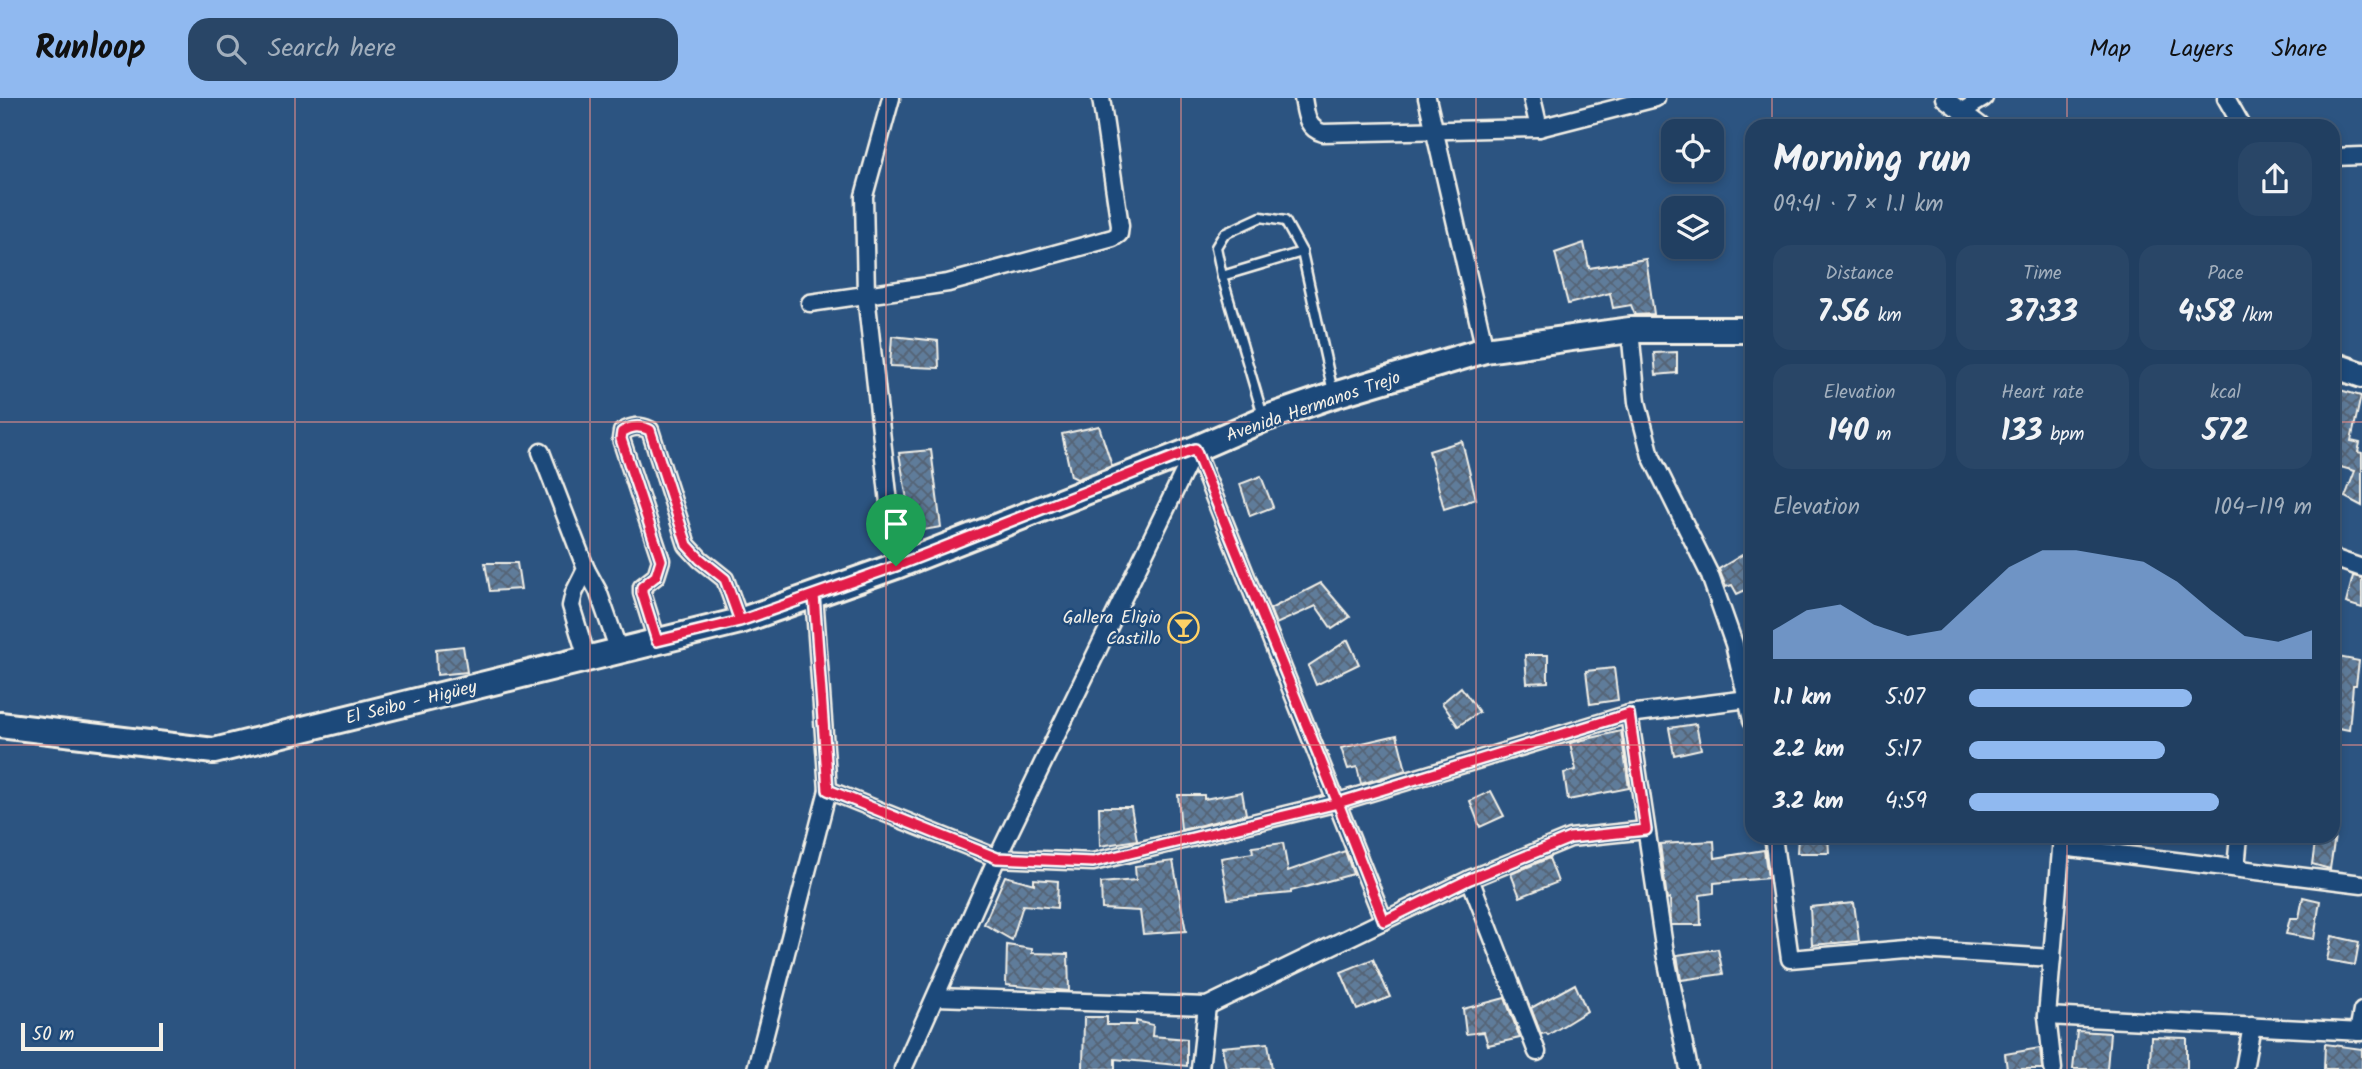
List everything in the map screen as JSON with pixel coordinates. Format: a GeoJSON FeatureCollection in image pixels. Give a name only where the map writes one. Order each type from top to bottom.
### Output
{"type":"FeatureCollection","features":[{"type":"Feature","properties":{"kind":"main road","name":"Avenida Hermanos Trejo"},"geometry":{"type":"LineString","coordinates":[[814,595],[896,566],[1195,449],[1264,419],[1485,349],[1630,330],[1745,330]]}},
{"type":"Feature","properties":{"kind":"main road"},"geometry":{"type":"LineString","coordinates":[[2340,367],[2362,375]]}},
{"type":"Feature","properties":{"kind":"main road","name":"El Seibo - Higüey"},"geometry":{"type":"LineString","coordinates":[[0,725],[214,751],[740,621],[814,595]]}},
{"type":"Feature","properties":{"kind":"street"},"geometry":{"type":"LineString","coordinates":[[891,98],[864,196],[866,295],[896,566]]}},
{"type":"Feature","properties":{"kind":"street"},"geometry":{"type":"LineString","coordinates":[[810,303],[948,284],[1113,238],[1119,234],[1101,98]]}},
{"type":"Feature","properties":{"kind":"street"},"geometry":{"type":"LineString","coordinates":[[1303,98],[1309,124],[1313,130],[1323,133],[1539,128],[1656,98]]}},
{"type":"Feature","properties":{"kind":"street"},"geometry":{"type":"LineString","coordinates":[[1427,98],[1485,349]]}},
{"type":"Feature","properties":{"kind":"street"},"geometry":{"type":"LineString","coordinates":[[1532,98],[1539,128]]}},
{"type":"Feature","properties":{"kind":"street"},"geometry":{"type":"LineString","coordinates":[[1944,98],[1970,119]]}},
{"type":"Feature","properties":{"kind":"street"},"geometry":{"type":"LineString","coordinates":[[1961,112],[1984,98]]}},
{"type":"Feature","properties":{"kind":"street"},"geometry":{"type":"LineString","coordinates":[[2226,98],[2238,119]]}},
{"type":"Feature","properties":{"kind":"street"},"geometry":{"type":"LineString","coordinates":[[2340,157],[2362,156]]}},
{"type":"Feature","properties":{"kind":"street"},"geometry":{"type":"LineString","coordinates":[[1630,330],[1637,402],[1651,456],[1709,573],[1734,644],[1745,687]]}},
{"type":"Feature","properties":{"kind":"street"},"geometry":{"type":"LineString","coordinates":[[657,641],[642,587],[656,576],[661,560],[621,439],[622,432],[630,427],[642,426],[650,430],[687,545],[725,579],[740,621]]}},
{"type":"Feature","properties":{"kind":"street"},"geometry":{"type":"LineString","coordinates":[[1195,449],[1384,921]]}},
{"type":"Feature","properties":{"kind":"street"},"geometry":{"type":"LineString","coordinates":[[903,1069],[997,858],[1195,449]]}},
{"type":"Feature","properties":{"kind":"street"},"geometry":{"type":"LineString","coordinates":[[541,452],[619,651]]}},
{"type":"Feature","properties":{"kind":"street"},"geometry":{"type":"LineString","coordinates":[[658,550],[687,545]]}},
{"type":"Feature","properties":{"kind":"street"},"geometry":{"type":"LineString","coordinates":[[2340,560],[2362,568]]}},
{"type":"Feature","properties":{"kind":"street"},"geometry":{"type":"LineString","coordinates":[[586,569],[574,593],[572,606],[587,658]]}},
{"type":"Feature","properties":{"kind":"street"},"geometry":{"type":"LineString","coordinates":[[756,1069],[828,790],[814,595]]}},
{"type":"Feature","properties":{"kind":"street"},"geometry":{"type":"LineString","coordinates":[[1734,644],[1745,644]]}},
{"type":"Feature","properties":{"kind":"street"},"geometry":{"type":"LineString","coordinates":[[828,790],[997,858],[1093,862],[1338,803],[1629,714],[1745,699]]}},
{"type":"Feature","properties":{"kind":"street"},"geometry":{"type":"LineString","coordinates":[[1629,714],[1665,953],[1689,1069]]}},
{"type":"Feature","properties":{"kind":"street"},"geometry":{"type":"LineString","coordinates":[[936,997],[1207,1006],[1470,879],[1570,838],[1646,830]]}},
{"type":"Feature","properties":{"kind":"street"},"geometry":{"type":"LineString","coordinates":[[1774,843],[1790,959],[1906,949],[2052,958]]}},
{"type":"Feature","properties":{"kind":"street"},"geometry":{"type":"LineString","coordinates":[[2053,1069],[2047,1016],[2062,843]]}},
{"type":"Feature","properties":{"kind":"street"},"geometry":{"type":"LineString","coordinates":[[2075,843],[2362,884]]}},
{"type":"Feature","properties":{"kind":"street"},"geometry":{"type":"LineString","coordinates":[[2236,868],[2238,843]]}},
{"type":"Feature","properties":{"kind":"street"},"geometry":{"type":"LineString","coordinates":[[1470,879],[1537,1052]]}},
{"type":"Feature","properties":{"kind":"street"},"geometry":{"type":"LineString","coordinates":[[1200,1069],[1207,1006]]}},
{"type":"Feature","properties":{"kind":"street"},"geometry":{"type":"LineString","coordinates":[[2047,1016],[2360,1032],[2362,1011]]}},
{"type":"Feature","properties":{"kind":"street"},"geometry":{"type":"LineString","coordinates":[[2244,1069],[2252,1026]]}},
{"type":"Feature","properties":{"kind":"lane"},"geometry":{"type":"LineString","coordinates":[[1264,419],[1216,247],[1224,234],[1261,217],[1285,221],[1302,252],[1334,395]]}},
{"type":"Feature","properties":{"kind":"lane"},"geometry":{"type":"LineString","coordinates":[[1222,276],[1302,252]]}},
{"type":"Feature","properties":{"kind":"building"},"geometry":{"type":"Polygon","coordinates":[[[1584,243],[1589,268],[1646,259],[1654,314],[1635,315],[1631,305],[1613,308],[1610,293],[1568,304],[1555,253],[1584,243]]]}},
{"type":"Feature","properties":{"kind":"building"},"geometry":{"type":"Polygon","coordinates":[[[892,336],[938,341],[939,368],[890,366],[892,336]]]}},
{"type":"Feature","properties":{"kind":"building"},"geometry":{"type":"Polygon","coordinates":[[[1677,352],[1677,373],[1656,375],[1654,353],[1677,352]]]}},
{"type":"Feature","properties":{"kind":"building"},"geometry":{"type":"Polygon","coordinates":[[[2340,390],[2361,396],[2351,441],[2360,443],[2358,452],[2362,453],[2362,506],[2345,497],[2355,471],[2340,467],[2340,390]]]}},
{"type":"Feature","properties":{"kind":"building"},"geometry":{"type":"Polygon","coordinates":[[[1099,426],[1112,466],[1077,479],[1071,476],[1062,434],[1099,426]]]}},
{"type":"Feature","properties":{"kind":"building"},"geometry":{"type":"Polygon","coordinates":[[[1462,441],[1476,499],[1444,509],[1429,451],[1462,441]]]}},
{"type":"Feature","properties":{"kind":"building"},"geometry":{"type":"Polygon","coordinates":[[[931,450],[941,527],[918,531],[911,523],[899,453],[931,450]]]}},
{"type":"Feature","properties":{"kind":"building"},"geometry":{"type":"Polygon","coordinates":[[[1261,476],[1273,507],[1250,516],[1240,484],[1261,476]]]}},
{"type":"Feature","properties":{"kind":"building"},"geometry":{"type":"Polygon","coordinates":[[[1745,553],[1745,590],[1737,594],[1732,585],[1726,587],[1719,569],[1745,553]]]}},
{"type":"Feature","properties":{"kind":"building"},"geometry":{"type":"Polygon","coordinates":[[[485,563],[517,563],[521,589],[490,591],[485,563]]]}},
{"type":"Feature","properties":{"kind":"building"},"geometry":{"type":"Polygon","coordinates":[[[2353,576],[2362,578],[2362,608],[2346,603],[2353,576]]]}},
{"type":"Feature","properties":{"kind":"building"},"geometry":{"type":"Polygon","coordinates":[[[1321,583],[1350,617],[1332,629],[1316,606],[1276,624],[1270,609],[1321,583]]]}},
{"type":"Feature","properties":{"kind":"building"},"geometry":{"type":"Polygon","coordinates":[[[1348,640],[1359,664],[1316,685],[1308,666],[1348,640]]]}},
{"type":"Feature","properties":{"kind":"building"},"geometry":{"type":"Polygon","coordinates":[[[463,646],[467,672],[437,675],[436,649],[463,646]]]}},
{"type":"Feature","properties":{"kind":"building"},"geometry":{"type":"Polygon","coordinates":[[[1525,655],[1548,655],[1548,682],[1527,683],[1525,655]]]}},
{"type":"Feature","properties":{"kind":"building"},"geometry":{"type":"Polygon","coordinates":[[[2340,657],[2359,661],[2356,685],[2353,685],[2349,730],[2340,728],[2340,657]]]}},
{"type":"Feature","properties":{"kind":"building"},"geometry":{"type":"Polygon","coordinates":[[[1614,668],[1618,700],[1590,704],[1586,671],[1614,668]]]}},
{"type":"Feature","properties":{"kind":"building"},"geometry":{"type":"Polygon","coordinates":[[[1461,687],[1479,712],[1458,726],[1442,703],[1461,687]]]}},
{"type":"Feature","properties":{"kind":"building"},"geometry":{"type":"Polygon","coordinates":[[[1696,724],[1701,749],[1674,755],[1669,728],[1696,724]]]}},
{"type":"Feature","properties":{"kind":"building"},"geometry":{"type":"Polygon","coordinates":[[[1621,731],[1629,788],[1568,800],[1564,773],[1576,770],[1570,743],[1621,731]]]}},
{"type":"Feature","properties":{"kind":"building"},"geometry":{"type":"Polygon","coordinates":[[[1397,735],[1406,770],[1361,784],[1357,767],[1348,769],[1341,748],[1397,735]]]}},
{"type":"Feature","properties":{"kind":"building"},"geometry":{"type":"Polygon","coordinates":[[[1491,791],[1504,816],[1480,827],[1470,801],[1491,791]]]}},
{"type":"Feature","properties":{"kind":"building"},"geometry":{"type":"Polygon","coordinates":[[[1242,792],[1246,814],[1181,830],[1178,795],[1204,795],[1204,799],[1242,792]]]}},
{"type":"Feature","properties":{"kind":"building"},"geometry":{"type":"Polygon","coordinates":[[[1099,807],[1131,807],[1137,840],[1100,846],[1099,807]]]}},
{"type":"Feature","properties":{"kind":"building"},"geometry":{"type":"Polygon","coordinates":[[[1714,841],[1715,858],[1764,850],[1768,878],[1714,883],[1714,893],[1700,895],[1701,925],[1671,925],[1670,898],[1667,899],[1660,844],[1714,841]]]}},
{"type":"Feature","properties":{"kind":"building"},"geometry":{"type":"Polygon","coordinates":[[[1283,843],[1288,871],[1345,851],[1353,874],[1291,893],[1228,899],[1221,858],[1253,853],[1252,847],[1283,843]]]}},
{"type":"Feature","properties":{"kind":"building"},"geometry":{"type":"Polygon","coordinates":[[[1798,843],[1828,843],[1829,853],[1797,853],[1798,843]]]}},
{"type":"Feature","properties":{"kind":"building"},"geometry":{"type":"Polygon","coordinates":[[[2315,843],[2334,843],[2330,869],[2312,864],[2315,843]]]}},
{"type":"Feature","properties":{"kind":"building"},"geometry":{"type":"Polygon","coordinates":[[[1549,858],[1558,882],[1520,897],[1511,874],[1549,858]]]}},
{"type":"Feature","properties":{"kind":"building"},"geometry":{"type":"Polygon","coordinates":[[[1173,861],[1186,931],[1143,934],[1140,911],[1102,909],[1101,883],[1136,880],[1135,866],[1173,861]]]}},
{"type":"Feature","properties":{"kind":"building"},"geometry":{"type":"Polygon","coordinates":[[[1005,876],[1034,884],[1034,879],[1058,881],[1057,908],[1023,905],[1012,940],[984,924],[1005,876]]]}},
{"type":"Feature","properties":{"kind":"building"},"geometry":{"type":"Polygon","coordinates":[[[2303,897],[2320,901],[2314,939],[2286,934],[2290,918],[2299,918],[2303,897]]]}},
{"type":"Feature","properties":{"kind":"building"},"geometry":{"type":"Polygon","coordinates":[[[1854,903],[1859,941],[1812,945],[1810,907],[1854,903]]]}},
{"type":"Feature","properties":{"kind":"building"},"geometry":{"type":"Polygon","coordinates":[[[2332,936],[2359,942],[2355,965],[2327,960],[2332,936]]]}},
{"type":"Feature","properties":{"kind":"building"},"geometry":{"type":"Polygon","coordinates":[[[1007,945],[1032,949],[1032,953],[1068,954],[1069,991],[1006,985],[1007,945]]]}},
{"type":"Feature","properties":{"kind":"building"},"geometry":{"type":"Polygon","coordinates":[[[1718,949],[1723,974],[1681,980],[1677,955],[1718,949]]]}},
{"type":"Feature","properties":{"kind":"building"},"geometry":{"type":"Polygon","coordinates":[[[1373,959],[1390,997],[1357,1010],[1341,972],[1373,959]]]}},
{"type":"Feature","properties":{"kind":"building"},"geometry":{"type":"Polygon","coordinates":[[[1575,984],[1587,1011],[1548,1035],[1541,1034],[1531,1008],[1575,984]]]}},
{"type":"Feature","properties":{"kind":"building"},"geometry":{"type":"Polygon","coordinates":[[[1505,998],[1520,1038],[1488,1045],[1484,1032],[1466,1034],[1463,1009],[1505,998]]]}},
{"type":"Feature","properties":{"kind":"building"},"geometry":{"type":"Polygon","coordinates":[[[1084,1017],[1107,1017],[1107,1025],[1136,1025],[1136,1021],[1153,1025],[1152,1036],[1187,1039],[1187,1066],[1115,1059],[1115,1069],[1083,1069],[1084,1017]]]}},
{"type":"Feature","properties":{"kind":"building"},"geometry":{"type":"Polygon","coordinates":[[[2077,1031],[2110,1033],[2107,1069],[2073,1069],[2077,1031]]]}},
{"type":"Feature","properties":{"kind":"building"},"geometry":{"type":"Polygon","coordinates":[[[2151,1037],[2187,1038],[2187,1069],[2150,1069],[2151,1037]]]}},
{"type":"Feature","properties":{"kind":"building"},"geometry":{"type":"Polygon","coordinates":[[[1268,1043],[1272,1069],[1226,1069],[1222,1047],[1268,1043]]]}},
{"type":"Feature","properties":{"kind":"building"},"geometry":{"type":"Polygon","coordinates":[[[2325,1044],[2362,1049],[2362,1069],[2324,1069],[2325,1044]]]}},
{"type":"Feature","properties":{"kind":"building"},"geometry":{"type":"Polygon","coordinates":[[[2040,1048],[2042,1069],[2007,1069],[2005,1054],[2040,1048]]]}},
{"type":"Feature","properties":{"kind":"place","name":"Gallera Eligio Castillo"},"geometry":{"type":"Point","coordinates":[1184,627]}},
{"type":"Feature","properties":{"kind":"route"},"geometry":{"type":"LineString","coordinates":[[896,566],[740,621],[725,579],[687,545],[650,430],[642,426],[630,427],[622,432],[621,439],[661,560],[656,576],[642,587],[657,641],[740,621],[814,595],[828,790],[997,858],[1093,862],[1338,803],[1384,921],[1470,879],[1570,838],[1646,830],[1629,714],[1338,803],[1195,449],[896,566]]}}]}
